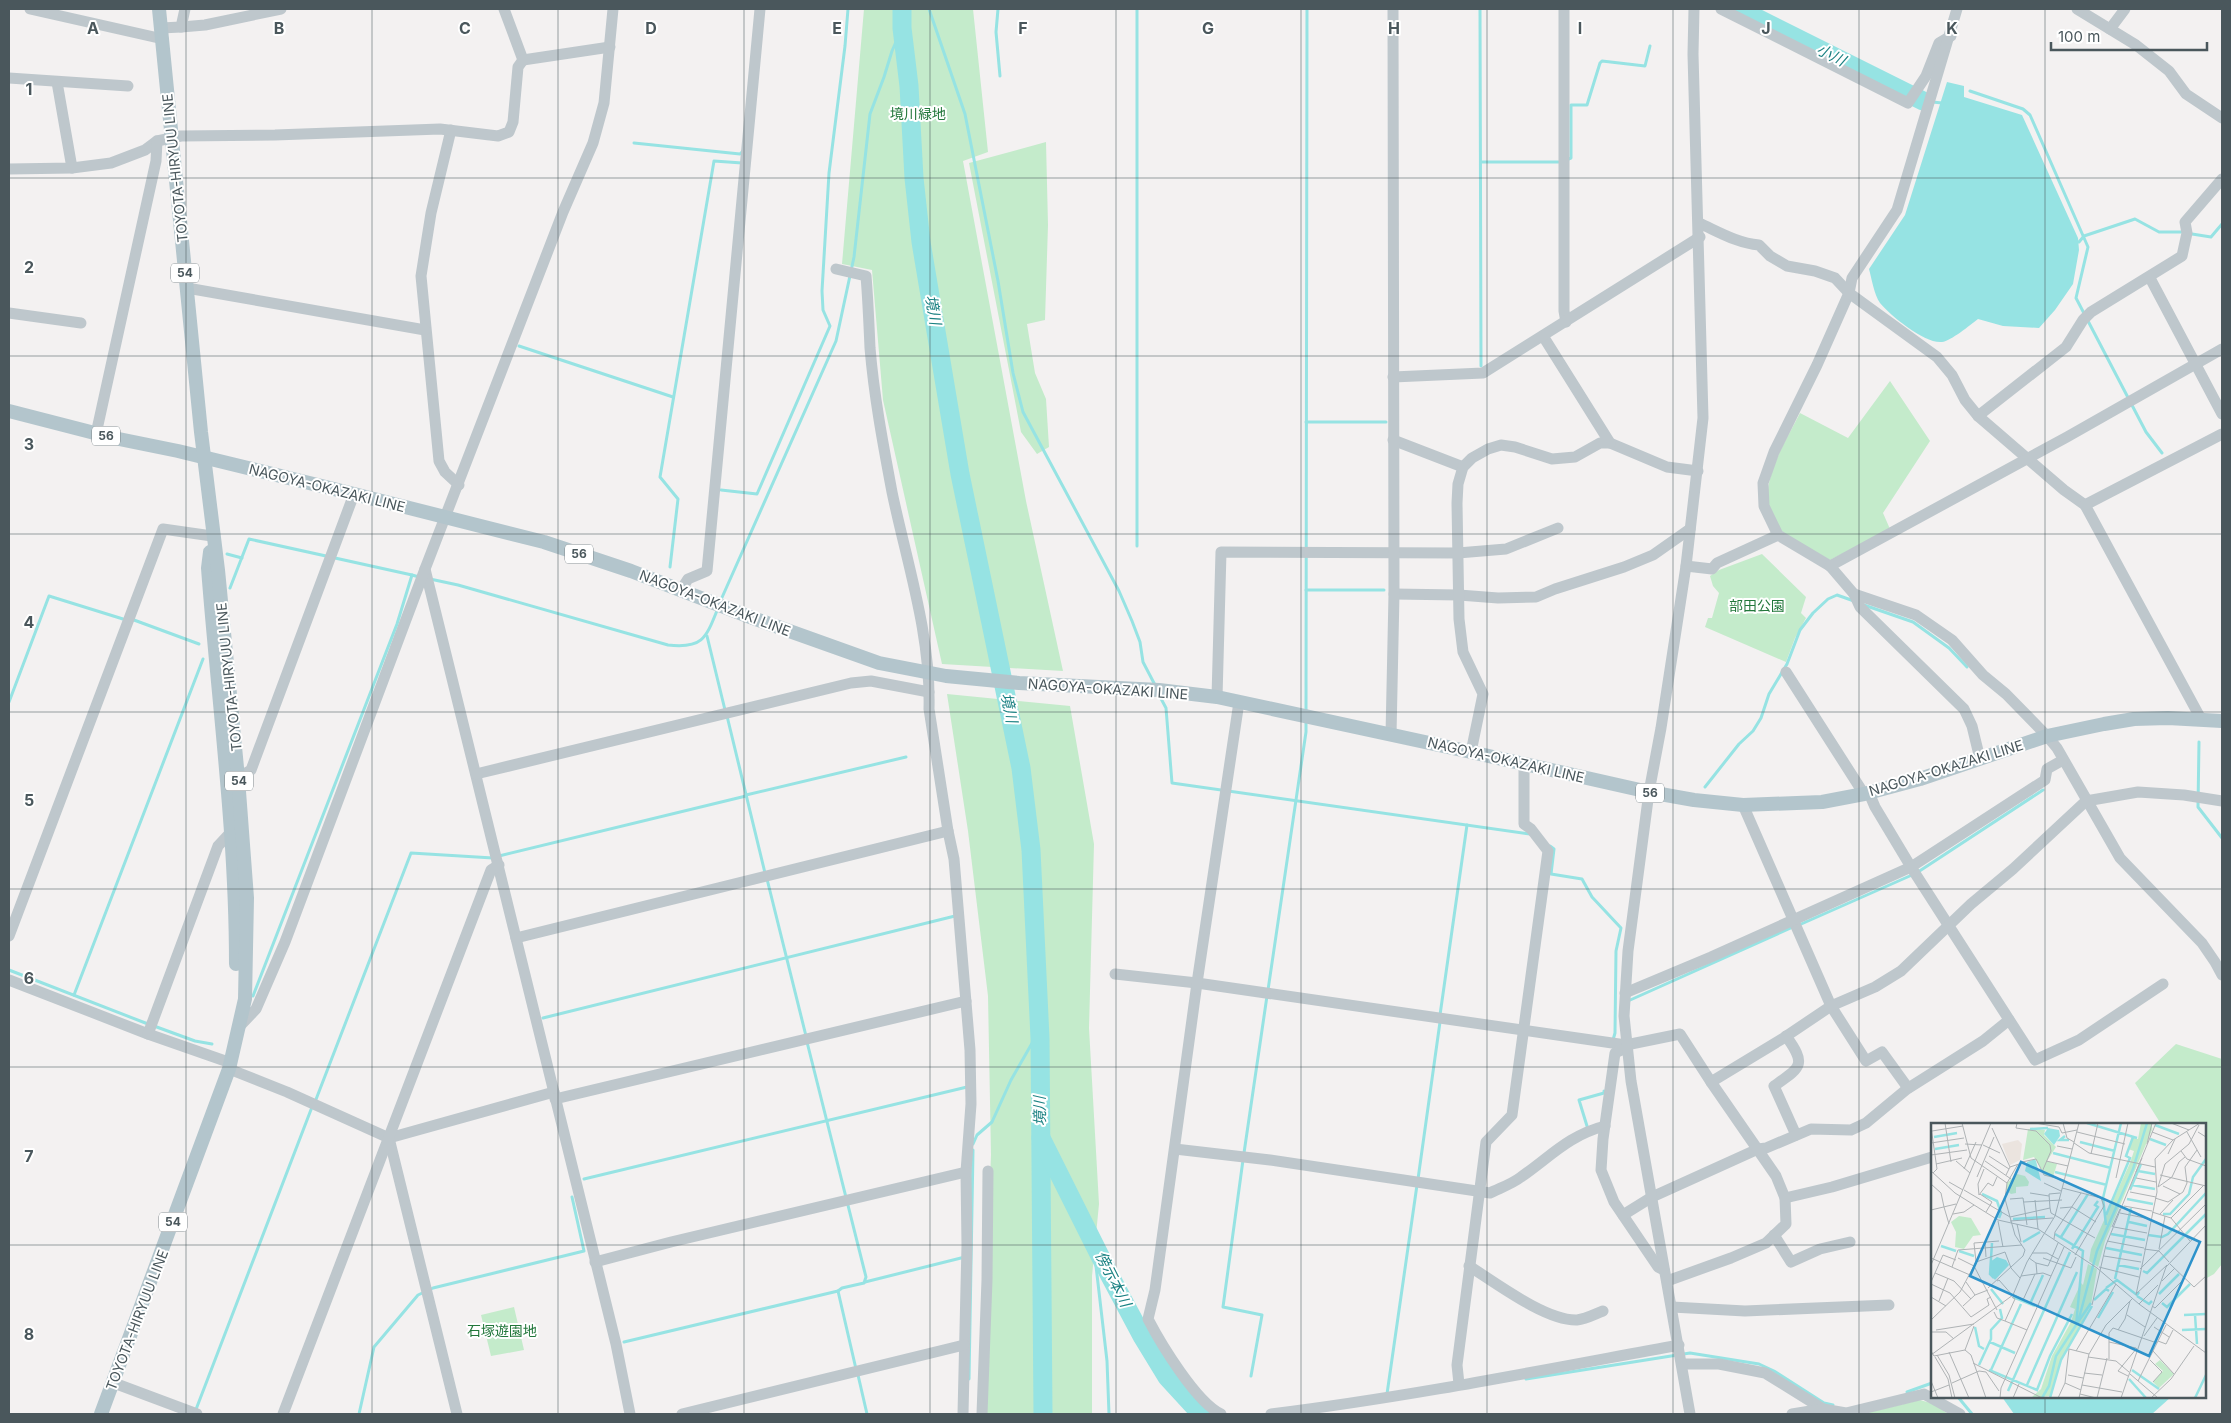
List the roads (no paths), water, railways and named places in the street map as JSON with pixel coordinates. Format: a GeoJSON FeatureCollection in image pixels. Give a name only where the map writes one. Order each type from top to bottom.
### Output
{"type":"FeatureCollection","features":[{"type":"Feature","properties":{"kind":"main road","name":"TOYOTA-HIRYUU LINE"},"geometry":{"type":"LineString","coordinates":[[101,1414],[230,1066],[245,999],[247,898],[238,778],[159,9]]}},
{"type":"Feature","properties":{"kind":"main road","name":"NAGOYA-OKAZAKI LINE"},"geometry":{"type":"LineString","coordinates":[[9,411],[96,434],[354,494],[544,542],[631,571],[879,662],[946,676],[1019,683],[1158,690],[1217,697],[1649,792],[1694,800],[1743,805],[1822,802],[1920,779],[2047,736],[2134,719],[2201,719],[2222,721]]}},
{"type":"Feature","properties":{"kind":"main road","name":"TOYOTA-HIRYUU LINE"},"geometry":{"type":"LineString","coordinates":[[212,536],[208,568],[216,680],[232,830],[236,895],[236,1011],[239,1027]]}},
{"type":"Feature","properties":{"kind":"street"},"geometry":{"type":"LineString","coordinates":[[30,9],[162,34],[181,26],[205,25],[281,9]]}},
{"type":"Feature","properties":{"kind":"street"},"geometry":{"type":"LineString","coordinates":[[181,26],[185,9]]}},
{"type":"Feature","properties":{"kind":"street"},"geometry":{"type":"LineString","coordinates":[[504,9],[523,60]]}},
{"type":"Feature","properties":{"kind":"street"},"geometry":{"type":"LineString","coordinates":[[239,1027],[256,1008],[285,942],[425,569],[557,228],[593,143],[604,103],[613,9]]}},
{"type":"Feature","properties":{"kind":"street"},"geometry":{"type":"LineString","coordinates":[[681,590],[688,578],[707,571],[760,9]]}},
{"type":"Feature","properties":{"kind":"street"},"geometry":{"type":"LineString","coordinates":[[1391,734],[1394,594],[1393,9]]}},
{"type":"Feature","properties":{"kind":"street"},"geometry":{"type":"LineString","coordinates":[[1564,9],[1564,311],[1566,322]]}},
{"type":"Feature","properties":{"kind":"street"},"geometry":{"type":"LineString","coordinates":[[1690,1414],[1626,1047],[1625,993],[1628,951],[1649,792],[1661,728],[1686,566],[1703,418],[1700,237],[1693,54],[1694,9]]}},
{"type":"Feature","properties":{"kind":"street"},"geometry":{"type":"LineString","coordinates":[[1721,9],[1908,103],[1926,76],[1939,43],[1951,36]]}},
{"type":"Feature","properties":{"kind":"street"},"geometry":{"type":"LineString","coordinates":[[1957,9],[1951,36],[1897,210],[1852,278],[1849,293],[1817,365],[1774,452],[1763,482],[1764,506],[1778,535],[1830,566],[1854,594],[1860,607],[1964,709],[1972,726],[1980,759]]}},
{"type":"Feature","properties":{"kind":"street"},"geometry":{"type":"LineString","coordinates":[[2077,9],[2136,45],[2169,71],[2186,94],[2222,118]]}},
{"type":"Feature","properties":{"kind":"street"},"geometry":{"type":"LineString","coordinates":[[2110,29],[2125,9]]}},
{"type":"Feature","properties":{"kind":"street"},"geometry":{"type":"LineString","coordinates":[[9,169],[72,168],[111,163],[145,150],[157,141],[172,137],[440,129],[498,136],[509,132],[513,122],[518,67],[523,60],[610,47]]}},
{"type":"Feature","properties":{"kind":"street"},"geometry":{"type":"LineString","coordinates":[[9,78],[128,86]]}},
{"type":"Feature","properties":{"kind":"street"},"geometry":{"type":"LineString","coordinates":[[57,82],[72,168]]}},
{"type":"Feature","properties":{"kind":"street"},"geometry":{"type":"LineString","coordinates":[[452,130],[430,213],[421,276],[439,461],[445,472],[459,485]]}},
{"type":"Feature","properties":{"kind":"street"},"geometry":{"type":"LineString","coordinates":[[96,434],[156,161],[157,141]]}},
{"type":"Feature","properties":{"kind":"street"},"geometry":{"type":"LineString","coordinates":[[1978,416],[2066,346],[2083,320],[2091,312],[2150,278],[2182,256],[2187,233],[2184,222],[2222,179]]}},
{"type":"Feature","properties":{"kind":"street"},"geometry":{"type":"LineString","coordinates":[[1699,222],[1740,242],[1759,245],[1770,256],[1787,266],[1814,271],[1835,278],[1849,293],[1937,357],[1952,375],[1965,400],[1978,416],[2064,490],[2085,505],[2201,719]]}},
{"type":"Feature","properties":{"kind":"street"},"geometry":{"type":"LineString","coordinates":[[1393,377],[1483,374],[1700,237]]}},
{"type":"Feature","properties":{"kind":"street"},"geometry":{"type":"LineString","coordinates":[[838,270],[866,276],[870,349],[879,423],[892,493],[920,608],[929,692],[929,709],[954,859],[970,1050],[971,1104],[966,1172],[967,1245],[963,1414]]}},
{"type":"Feature","properties":{"kind":"street"},"geometry":{"type":"LineString","coordinates":[[2150,278],[2222,414]]}},
{"type":"Feature","properties":{"kind":"street"},"geometry":{"type":"LineString","coordinates":[[187,288],[426,330]]}},
{"type":"Feature","properties":{"kind":"street"},"geometry":{"type":"LineString","coordinates":[[9,313],[81,323]]}},
{"type":"Feature","properties":{"kind":"street"},"geometry":{"type":"LineString","coordinates":[[1543,336],[1610,443]]}},
{"type":"Feature","properties":{"kind":"street"},"geometry":{"type":"LineString","coordinates":[[1830,566],[2028,459],[2222,349]]}},
{"type":"Feature","properties":{"kind":"street"},"geometry":{"type":"LineString","coordinates":[[2085,505],[2222,434]]}},
{"type":"Feature","properties":{"kind":"street"},"geometry":{"type":"LineString","coordinates":[[1393,440],[1463,467]]}},
{"type":"Feature","properties":{"kind":"street"},"geometry":{"type":"LineString","coordinates":[[1471,752],[1483,694],[1463,652],[1459,594],[1458,484],[1463,467],[1472,458],[1500,445],[1515,447],[1552,459],[1575,457],[1600,444],[1610,443],[1667,467],[1698,471]]}},
{"type":"Feature","properties":{"kind":"street"},"geometry":{"type":"LineString","coordinates":[[238,778],[251,770],[354,494]]}},
{"type":"Feature","properties":{"kind":"street"},"geometry":{"type":"LineString","coordinates":[[1217,697],[1221,552],[1458,553],[1506,549],[1558,528]]}},
{"type":"Feature","properties":{"kind":"street"},"geometry":{"type":"LineString","coordinates":[[9,936],[163,529],[212,536]]}},
{"type":"Feature","properties":{"kind":"street"},"geometry":{"type":"LineString","coordinates":[[1394,594],[1459,594],[1498,598],[1536,597],[1653,555],[1690,529]]}},
{"type":"Feature","properties":{"kind":"street"},"geometry":{"type":"LineString","coordinates":[[1686,566],[1712,569],[1717,563],[1778,535]]}},
{"type":"Feature","properties":{"kind":"street"},"geometry":{"type":"LineString","coordinates":[[425,569],[616,1344],[630,1414]]}},
{"type":"Feature","properties":{"kind":"street"},"geometry":{"type":"LineString","coordinates":[[1854,594],[1916,615],[1936,626],[1952,640],[1983,675],[2006,694],[2047,736],[2120,858],[2202,943],[2216,962],[2222,975]]}},
{"type":"Feature","properties":{"kind":"street"},"geometry":{"type":"LineString","coordinates":[[1786,672],[1875,806],[1948,926],[2035,1060],[2079,1040],[2103,1026],[2163,984]]}},
{"type":"Feature","properties":{"kind":"street"},"geometry":{"type":"LineString","coordinates":[[476,774],[851,683],[871,681],[929,692]]}},
{"type":"Feature","properties":{"kind":"street"},"geometry":{"type":"LineString","coordinates":[[1221,1414],[1215,1411],[1186,1380],[1165,1350],[1148,1318],[1155,1290],[1197,983],[1239,702]]}},
{"type":"Feature","properties":{"kind":"street"},"geometry":{"type":"LineString","coordinates":[[1625,993],[1711,957],[1911,867],[2045,780],[2048,769],[2063,760]]}},
{"type":"Feature","properties":{"kind":"street"},"geometry":{"type":"LineString","coordinates":[[1459,1384],[1457,1365],[1486,1142],[1512,1115],[1522,1030],[1548,851],[1524,824],[1524,764]]}},
{"type":"Feature","properties":{"kind":"street"},"geometry":{"type":"LineString","coordinates":[[1711,1082],[1831,1006],[1876,987],[1901,971],[2086,801],[2138,792],[2184,795],[2222,801]]}},
{"type":"Feature","properties":{"kind":"street"},"geometry":{"type":"LineString","coordinates":[[1743,805],[1831,1006],[1866,1061],[1882,1052],[1908,1088]]}},
{"type":"Feature","properties":{"kind":"street"},"geometry":{"type":"LineString","coordinates":[[148,1034],[218,846],[232,830]]}},
{"type":"Feature","properties":{"kind":"street"},"geometry":{"type":"LineString","coordinates":[[516,938],[948,831]]}},
{"type":"Feature","properties":{"kind":"street"},"geometry":{"type":"LineString","coordinates":[[283,1414],[491,870],[499,865]]}},
{"type":"Feature","properties":{"kind":"street"},"geometry":{"type":"LineString","coordinates":[[1115,974],[1197,983],[1626,1047]]}},
{"type":"Feature","properties":{"kind":"street"},"geometry":{"type":"LineString","coordinates":[[9,980],[230,1066],[389,1138],[554,1096],[966,1000]]}},
{"type":"Feature","properties":{"kind":"street"},"geometry":{"type":"LineString","coordinates":[[1623,1216],[1652,1197],[1758,1149],[1766,1148],[1811,1129],[1851,1130],[1866,1123],[1908,1088],[1982,1041],[2009,1020]]}},
{"type":"Feature","properties":{"kind":"street"},"geometry":{"type":"LineString","coordinates":[[1680,1034],[1776,1176],[1785,1198],[1786,1224],[1766,1243],[1731,1258],[1666,1276],[1614,1202],[1602,1170],[1601,1158],[1614,1053],[1626,1047],[1680,1034]]}},
{"type":"Feature","properties":{"kind":"street"},"geometry":{"type":"LineString","coordinates":[[1786,1036],[1797,1052],[1798,1066],[1796,1070],[1774,1086],[1796,1135]]}},
{"type":"Feature","properties":{"kind":"street"},"geometry":{"type":"LineString","coordinates":[[1175,1149],[1270,1160],[1490,1193],[1520,1178],[1570,1140],[1586,1131],[1605,1126]]}},
{"type":"Feature","properties":{"kind":"street"},"geometry":{"type":"LineString","coordinates":[[389,1138],[457,1414]]}},
{"type":"Feature","properties":{"kind":"street"},"geometry":{"type":"LineString","coordinates":[[1785,1198],[1832,1187],[1931,1156]]}},
{"type":"Feature","properties":{"kind":"street"},"geometry":{"type":"LineString","coordinates":[[982,1414],[987,1280],[988,1171]]}},
{"type":"Feature","properties":{"kind":"street"},"geometry":{"type":"LineString","coordinates":[[595,1262],[966,1172]]}},
{"type":"Feature","properties":{"kind":"street"},"geometry":{"type":"LineString","coordinates":[[1774,1235],[1791,1262],[1820,1249],[1850,1242]]}},
{"type":"Feature","properties":{"kind":"street"},"geometry":{"type":"LineString","coordinates":[[1469,1266],[1541,1310],[1564,1319],[1579,1320],[1603,1311]]}},
{"type":"Feature","properties":{"kind":"street"},"geometry":{"type":"LineString","coordinates":[[1672,1307],[1745,1311],[1889,1305]]}},
{"type":"Feature","properties":{"kind":"street"},"geometry":{"type":"LineString","coordinates":[[682,1414],[964,1345]]}},
{"type":"Feature","properties":{"kind":"street"},"geometry":{"type":"LineString","coordinates":[[1271,1414],[1320,1408],[1679,1345]]}},
{"type":"Feature","properties":{"kind":"street"},"geometry":{"type":"LineString","coordinates":[[1682,1364],[1719,1364],[1766,1372],[1824,1409]]}},
{"type":"Feature","properties":{"kind":"street"},"geometry":{"type":"LineString","coordinates":[[114,1383],[197,1414]]}},
{"type":"Feature","properties":{"kind":"street"},"geometry":{"type":"LineString","coordinates":[[1792,1414],[1824,1409],[1846,1413],[1924,1394],[1958,1414]]}},
{"type":"Feature","properties":{"kind":"water"},"geometry":{"type":"Polygon","coordinates":[[[1947,82],[1964,86],[1964,97],[2022,115],[2078,238],[2079,250],[2073,284],[2055,310],[2039,328],[2003,326],[1978,319],[1950,339],[1942,342],[1935,341],[1927,339],[1900,322],[1880,303],[1873,287],[1869,269],[1905,215],[1947,82]]]}},
{"type":"Feature","properties":{"kind":"water"},"geometry":{"type":"Polygon","coordinates":[[[2003,1398],[2170,1398],[2152,1414],[2014,1414],[2003,1398]]]}},
{"type":"Feature","properties":{"kind":"waterway"},"geometry":{"type":"LineString","coordinates":[[721,490],[757,494],[830,326],[823,310],[822,291],[829,173],[848,9]]}},
{"type":"Feature","properties":{"kind":"waterway","name":"境川"},"geometry":{"type":"LineString","coordinates":[[902,9],[902,28],[909,86],[914,178],[921,242],[960,474],[1021,768],[1031,850],[1040,1038],[1043,1414]]}},
{"type":"Feature","properties":{"kind":"waterway"},"geometry":{"type":"LineString","coordinates":[[929,9],[965,114],[998,281],[1013,373],[1023,412],[1119,591],[1140,642],[1143,662],[1155,685]]}},
{"type":"Feature","properties":{"kind":"waterway"},"geometry":{"type":"LineString","coordinates":[[998,9],[996,32],[1000,76]]}},
{"type":"Feature","properties":{"kind":"waterway"},"geometry":{"type":"LineString","coordinates":[[1137,9],[1137,546]]}},
{"type":"Feature","properties":{"kind":"waterway"},"geometry":{"type":"LineString","coordinates":[[1306,713],[1307,9]]}},
{"type":"Feature","properties":{"kind":"waterway"},"geometry":{"type":"LineString","coordinates":[[1480,9],[1481,366]]}},
{"type":"Feature","properties":{"kind":"waterway","name":"小川"},"geometry":{"type":"LineString","coordinates":[[1739,9],[1923,101]]}},
{"type":"Feature","properties":{"kind":"waterway"},"geometry":{"type":"LineString","coordinates":[[720,602],[836,341],[854,257],[870,114],[902,28]]}},
{"type":"Feature","properties":{"kind":"waterway"},"geometry":{"type":"LineString","coordinates":[[1481,162],[1561,162],[1571,158],[1571,105],[1587,105],[1600,63],[1602,61],[1645,66],[1650,46]]}},
{"type":"Feature","properties":{"kind":"waterway"},"geometry":{"type":"LineString","coordinates":[[1970,91],[2023,109],[2030,115],[2088,247],[2076,298],[2146,432],[2162,453]]}},
{"type":"Feature","properties":{"kind":"waterway"},"geometry":{"type":"LineString","coordinates":[[1923,101],[1942,103]]}},
{"type":"Feature","properties":{"kind":"waterway"},"geometry":{"type":"LineString","coordinates":[[634,143],[740,154],[743,151]]}},
{"type":"Feature","properties":{"kind":"waterway"},"geometry":{"type":"LineString","coordinates":[[670,567],[678,499],[660,477],[714,161],[742,163]]}},
{"type":"Feature","properties":{"kind":"waterway"},"geometry":{"type":"LineString","coordinates":[[2079,242],[2084,236],[2135,219],[2159,232],[2181,232]]}},
{"type":"Feature","properties":{"kind":"waterway"},"geometry":{"type":"LineString","coordinates":[[2192,234],[2211,237],[2222,224]]}},
{"type":"Feature","properties":{"kind":"waterway"},"geometry":{"type":"LineString","coordinates":[[519,346],[673,397]]}},
{"type":"Feature","properties":{"kind":"waterway"},"geometry":{"type":"LineString","coordinates":[[1306,422],[1386,422]]}},
{"type":"Feature","properties":{"kind":"waterway"},"geometry":{"type":"LineString","coordinates":[[230,588],[249,539],[412,575]]}},
{"type":"Feature","properties":{"kind":"waterway"},"geometry":{"type":"LineString","coordinates":[[227,554],[242,558]]}},
{"type":"Feature","properties":{"kind":"waterway"},"geometry":{"type":"LineString","coordinates":[[253,996],[397,624],[412,575],[419,577]]}},
{"type":"Feature","properties":{"kind":"waterway"},"geometry":{"type":"LineString","coordinates":[[430,579],[458,585],[668,645],[689,645],[702,639],[710,627],[718,608]]}},
{"type":"Feature","properties":{"kind":"waterway"},"geometry":{"type":"LineString","coordinates":[[1306,590],[1384,590]]}},
{"type":"Feature","properties":{"kind":"waterway"},"geometry":{"type":"LineString","coordinates":[[1705,787],[1739,744],[1753,731],[1761,718],[1769,694],[1787,664],[1800,630],[1813,613],[1828,599],[1837,595],[1854,601]]}},
{"type":"Feature","properties":{"kind":"waterway"},"geometry":{"type":"LineString","coordinates":[[9,702],[49,596],[123,619]]}},
{"type":"Feature","properties":{"kind":"waterway"},"geometry":{"type":"LineString","coordinates":[[1864,605],[1913,622],[1949,648],[1967,667]]}},
{"type":"Feature","properties":{"kind":"waterway"},"geometry":{"type":"LineString","coordinates":[[134,620],[199,644]]}},
{"type":"Feature","properties":{"kind":"waterway"},"geometry":{"type":"LineString","coordinates":[[707,636],[725,710]]}},
{"type":"Feature","properties":{"kind":"waterway"},"geometry":{"type":"LineString","coordinates":[[74,995],[203,659]]}},
{"type":"Feature","properties":{"kind":"waterway"},"geometry":{"type":"LineString","coordinates":[[1158,693],[1166,708],[1172,783],[1530,834]]}},
{"type":"Feature","properties":{"kind":"waterway"},"geometry":{"type":"LineString","coordinates":[[727,716],[765,873]]}},
{"type":"Feature","properties":{"kind":"waterway"},"geometry":{"type":"LineString","coordinates":[[1268,990],[1306,732],[1306,719]]}},
{"type":"Feature","properties":{"kind":"waterway"},"geometry":{"type":"LineString","coordinates":[[2199,742],[2198,807],[2222,838]]}},
{"type":"Feature","properties":{"kind":"waterway"},"geometry":{"type":"LineString","coordinates":[[746,795],[906,757]]}},
{"type":"Feature","properties":{"kind":"waterway"},"geometry":{"type":"LineString","coordinates":[[1918,872],[2043,790]]}},
{"type":"Feature","properties":{"kind":"waterway"},"geometry":{"type":"LineString","coordinates":[[499,856],[746,796]]}},
{"type":"Feature","properties":{"kind":"waterway"},"geometry":{"type":"LineString","coordinates":[[1440,1015],[1467,825]]}},
{"type":"Feature","properties":{"kind":"waterway"},"geometry":{"type":"LineString","coordinates":[[1550,846],[1554,849],[1551,874],[1582,879],[1592,897],[1621,928],[1616,951],[1615,1033],[1613,1040]]}},
{"type":"Feature","properties":{"kind":"waterway"},"geometry":{"type":"LineString","coordinates":[[315,1102],[411,853],[493,858]]}},
{"type":"Feature","properties":{"kind":"waterway"},"geometry":{"type":"LineString","coordinates":[[1799,925],[1912,875]]}},
{"type":"Feature","properties":{"kind":"waterway"},"geometry":{"type":"LineString","coordinates":[[767,879],[806,1036]]}},
{"type":"Feature","properties":{"kind":"waterway"},"geometry":{"type":"LineString","coordinates":[[543,1018],[955,916]]}},
{"type":"Feature","properties":{"kind":"waterway"},"geometry":{"type":"LineString","coordinates":[[1628,1001],[1793,927]]}},
{"type":"Feature","properties":{"kind":"waterway"},"geometry":{"type":"LineString","coordinates":[[9,970],[148,1024]]}},
{"type":"Feature","properties":{"kind":"waterway"},"geometry":{"type":"LineString","coordinates":[[1244,1153],[1267,996]]}},
{"type":"Feature","properties":{"kind":"waterway"},"geometry":{"type":"LineString","coordinates":[[1418,1179],[1440,1022]]}},
{"type":"Feature","properties":{"kind":"waterway"},"geometry":{"type":"LineString","coordinates":[[154,1026],[195,1041],[212,1044]]}},
{"type":"Feature","properties":{"kind":"waterway"},"geometry":{"type":"LineString","coordinates":[[973,1144],[977,1135],[992,1122],[1011,1080],[1039,1031]]}},
{"type":"Feature","properties":{"kind":"waterway"},"geometry":{"type":"LineString","coordinates":[[807,1042],[866,1277],[864,1283],[842,1288],[838,1291],[856,1369]]}},
{"type":"Feature","properties":{"kind":"waterway"},"geometry":{"type":"LineString","coordinates":[[584,1179],[967,1087]]}},
{"type":"Feature","properties":{"kind":"waterway"},"geometry":{"type":"LineString","coordinates":[[1587,1126],[1579,1100],[1604,1093],[1604,1091]]}},
{"type":"Feature","properties":{"kind":"waterway"},"geometry":{"type":"LineString","coordinates":[[195,1412],[312,1107]]}},
{"type":"Feature","properties":{"kind":"waterway","name":"傍示本川"},"geometry":{"type":"LineString","coordinates":[[1041,1138],[1142,1336],[1167,1377],[1201,1414]]}},
{"type":"Feature","properties":{"kind":"waterway"},"geometry":{"type":"LineString","coordinates":[[969,1379],[973,1150]]}},
{"type":"Feature","properties":{"kind":"waterway"},"geometry":{"type":"LineString","coordinates":[[1243,1160],[1223,1307],[1262,1315],[1251,1376]]}},
{"type":"Feature","properties":{"kind":"waterway"},"geometry":{"type":"LineString","coordinates":[[1387,1394],[1417,1185]]}},
{"type":"Feature","properties":{"kind":"waterway"},"geometry":{"type":"LineString","coordinates":[[359,1414],[374,1347],[418,1295],[433,1288],[584,1251],[572,1197]]}},
{"type":"Feature","properties":{"kind":"waterway"},"geometry":{"type":"LineString","coordinates":[[865,1282],[965,1257]]}},
{"type":"Feature","properties":{"kind":"waterway"},"geometry":{"type":"LineString","coordinates":[[1103,1260],[1099,1261],[1096,1266],[1107,1361],[1109,1414]]}},
{"type":"Feature","properties":{"kind":"waterway"},"geometry":{"type":"LineString","coordinates":[[624,1342],[838,1291]]}},
{"type":"Feature","properties":{"kind":"waterway"},"geometry":{"type":"LineString","coordinates":[[1526,1379],[1690,1353],[1759,1364],[1774,1371],[1824,1403],[1833,1405]]}},
{"type":"Feature","properties":{"kind":"waterway"},"geometry":{"type":"LineString","coordinates":[[858,1375],[867,1414]]}},
{"type":"Feature","properties":{"kind":"waterway"},"geometry":{"type":"LineString","coordinates":[[1907,1392],[1931,1383]]}},
{"type":"Feature","properties":{"kind":"waterway"},"geometry":{"type":"LineString","coordinates":[[1959,1398],[1972,1414]]}},
{"type":"Feature","properties":{"kind":"park label","name":"境川緑地"},"geometry":{"type":"Point","coordinates":[918,114]}},
{"type":"Feature","properties":{"kind":"park label","name":"部田公園"},"geometry":{"type":"Point","coordinates":[1757,606]}},
{"type":"Feature","properties":{"kind":"park label","name":"石塚遊園地"},"geometry":{"type":"Point","coordinates":[502,1331]}}]}
